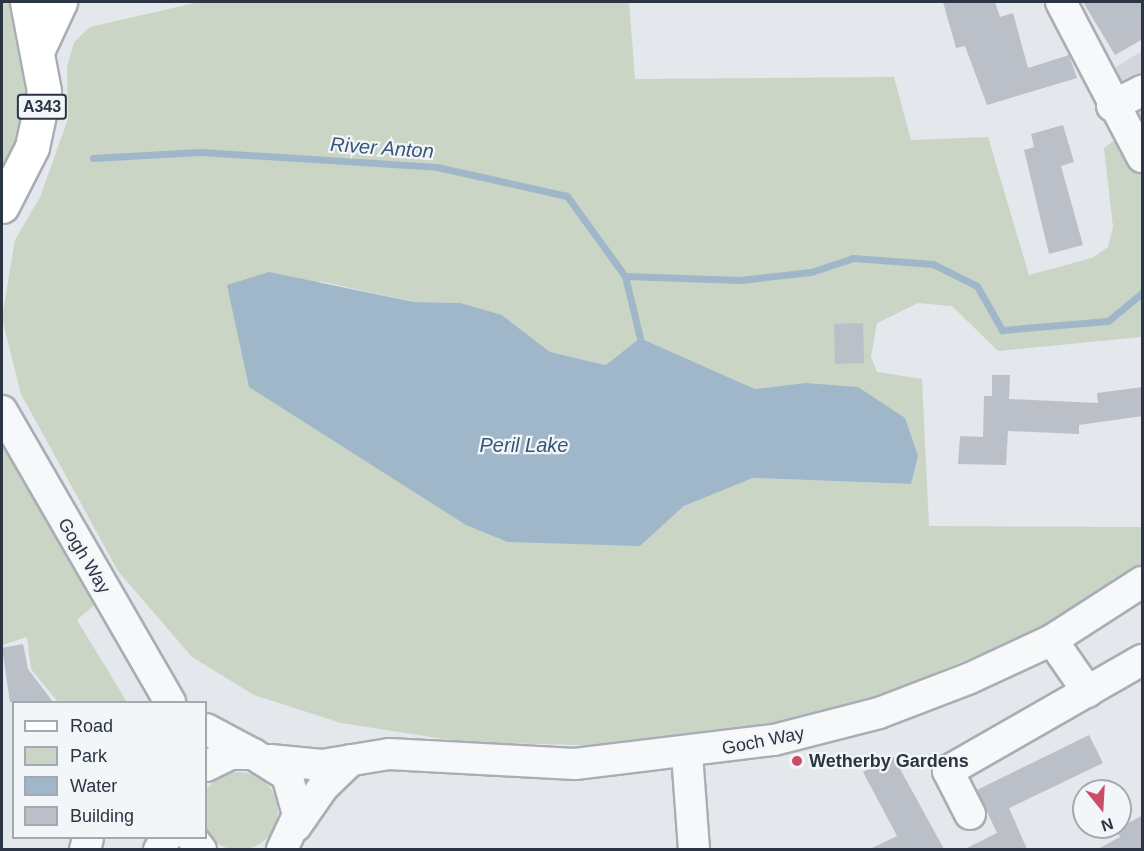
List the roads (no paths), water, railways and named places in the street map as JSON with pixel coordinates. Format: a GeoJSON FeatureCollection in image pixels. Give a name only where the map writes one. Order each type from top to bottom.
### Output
{"type":"FeatureCollection","features":[{"type":"Feature","properties":{"kind":"main road","name":"A343"},"geometry":{"type":"LineString","coordinates":[[2,206],[22,172],[40,120],[44,91],[39,47],[27,2]]}},
{"type":"Feature","properties":{"kind":"main road"},"geometry":{"type":"LineString","coordinates":[[39,47],[60,2]]}},
{"type":"Feature","properties":{"kind":"street"},"geometry":{"type":"LineString","coordinates":[[1061,2],[1112,106],[1143,157]]}},
{"type":"Feature","properties":{"kind":"street"},"geometry":{"type":"LineString","coordinates":[[1112,106],[1143,92]]}},
{"type":"Feature","properties":{"kind":"street","name":"Gogh Way"},"geometry":{"type":"LineString","coordinates":[[2,411],[170,701]]}},
{"type":"Feature","properties":{"kind":"street","name":"Goch Way"},"geometry":{"type":"LineString","coordinates":[[261,758],[322,765],[389,754],[576,764],[687,753],[774,740],[879,713],[1052,640],[1143,582]]}},
{"type":"Feature","properties":{"kind":"street"},"geometry":{"type":"LineString","coordinates":[[1052,640],[1088,692]]}},
{"type":"Feature","properties":{"kind":"street"},"geometry":{"type":"LineString","coordinates":[[970,814],[948,771],[1143,660]]}},
{"type":"Feature","properties":{"kind":"street"},"geometry":{"type":"LineString","coordinates":[[207,730],[261,758],[292,784],[290,840]]}},
{"type":"Feature","properties":{"kind":"street"},"geometry":{"type":"LineString","coordinates":[[687,753],[694,849]]}},
{"type":"Feature","properties":{"kind":"street"},"geometry":{"type":"LineString","coordinates":[[207,766],[231,754],[261,758]]}},
{"type":"Feature","properties":{"kind":"street"},"geometry":{"type":"LineString","coordinates":[[290,840],[323,787],[351,760]]}},
{"type":"Feature","properties":{"kind":"water","name":"Peril Lake"},"geometry":{"type":"Polygon","coordinates":[[[269,272],[414,302],[461,303],[502,315],[550,352],[606,365],[640,338],[755,389],[805,383],[858,387],[905,418],[918,456],[911,484],[753,478],[684,506],[640,546],[508,542],[466,525],[249,387],[227,285],[269,272]]]}},
{"type":"Feature","properties":{"kind":"waterway","name":"River Anton"},"geometry":{"type":"LineString","coordinates":[[93,158],[200,152],[437,167],[567,196],[625,276],[640,338]]}},
{"type":"Feature","properties":{"kind":"waterway","name":"River Anton"},"geometry":{"type":"LineString","coordinates":[[625,276],[740,280],[811,272],[853,258],[933,264],[977,286],[1002,330],[1108,321],[1142,293]]}},
{"type":"Feature","properties":{"kind":"place","name":"Wetherby Gardens"},"geometry":{"type":"Point","coordinates":[797,761]}}]}
